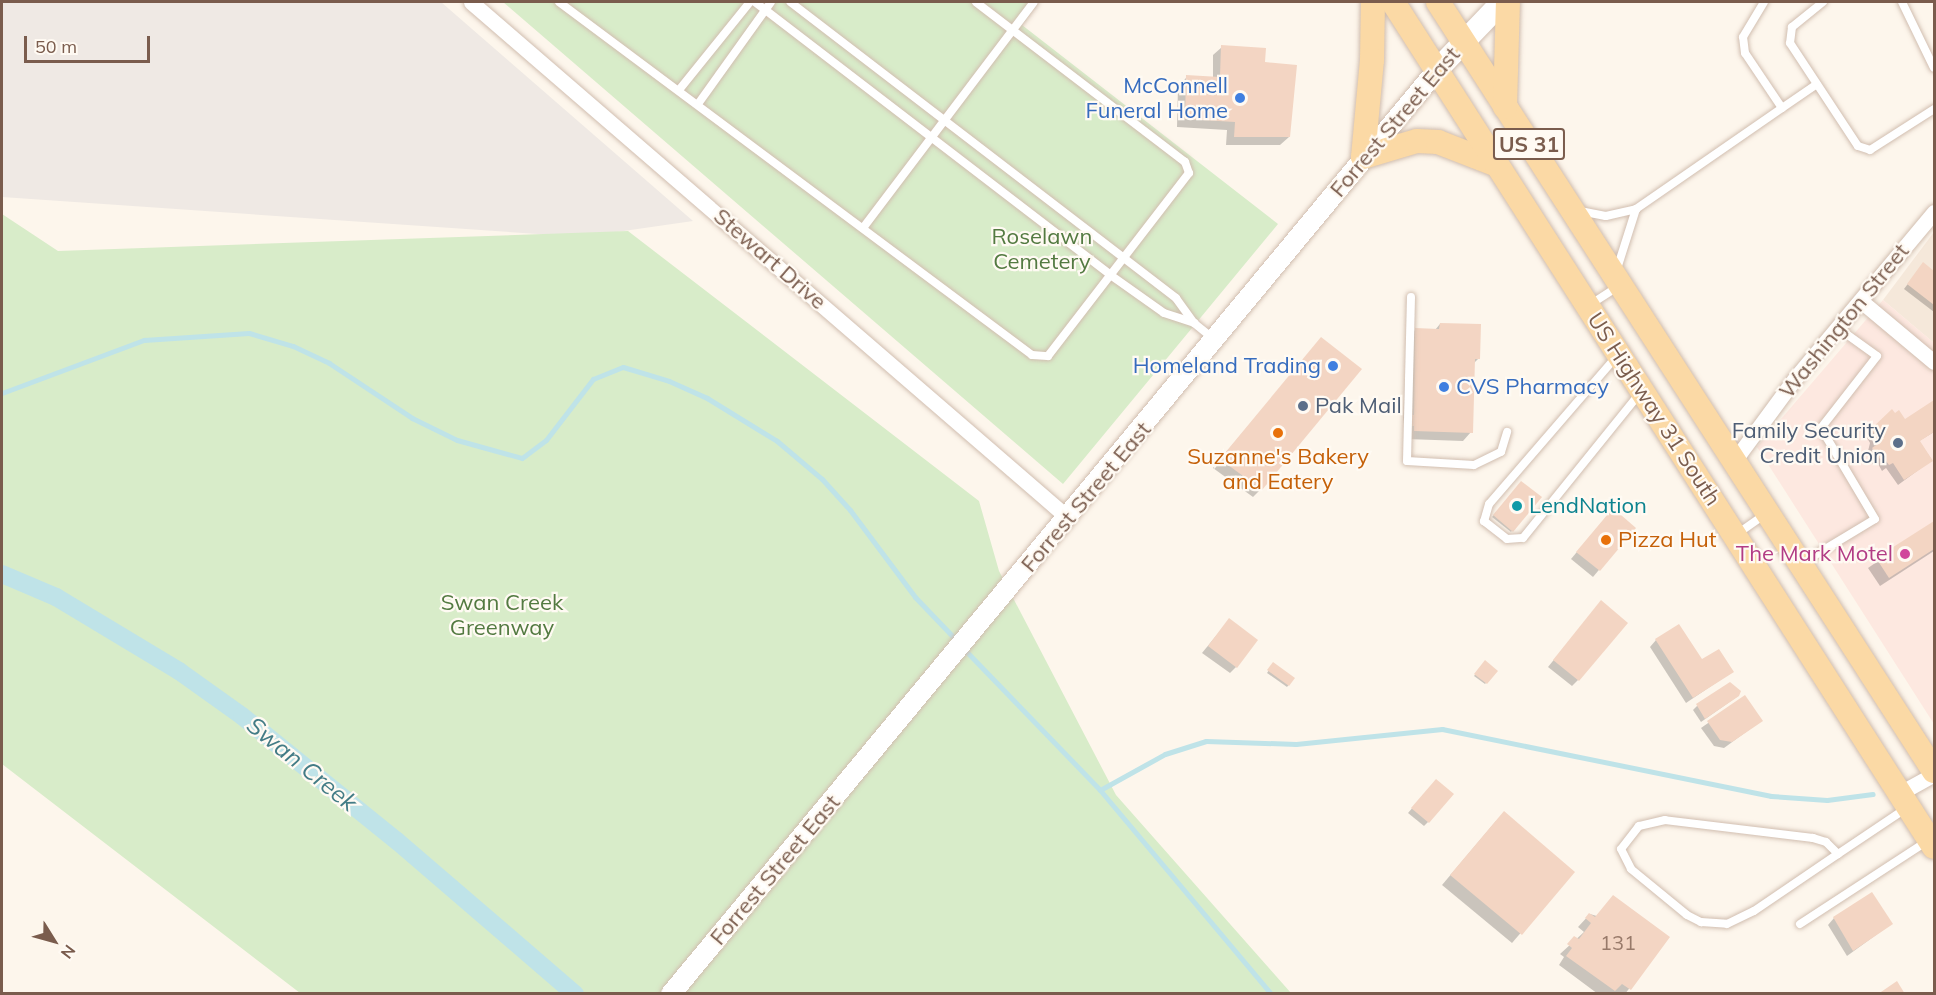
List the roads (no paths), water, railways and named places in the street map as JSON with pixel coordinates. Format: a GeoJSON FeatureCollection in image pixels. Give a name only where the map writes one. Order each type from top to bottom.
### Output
{"type":"FeatureCollection","features":[{"type":"Feature","properties":{"kind":"main road"},"geometry":{"type":"LineString","coordinates":[[1372,2],[1372,60],[1363,158],[1417,141],[1438,141],[1497,165]]}},
{"type":"Feature","properties":{"kind":"main road","name":"US Highway 31 South"},"geometry":{"type":"LineString","coordinates":[[1393,2],[1932,843]]}},
{"type":"Feature","properties":{"kind":"main road","name":"US Highway 31 South"},"geometry":{"type":"LineString","coordinates":[[1438,2],[1935,772]]}},
{"type":"Feature","properties":{"kind":"main road","name":"Forrest Street East"},"geometry":{"type":"LineString","coordinates":[[1437,70],[1502,2]]}},
{"type":"Feature","properties":{"kind":"main road"},"geometry":{"type":"LineString","coordinates":[[1505,107],[1508,2]]}},
{"type":"Feature","properties":{"kind":"street","name":"Stewart Drive"},"geometry":{"type":"LineString","coordinates":[[471,2],[1067,517]]}},
{"type":"Feature","properties":{"kind":"street","name":"Forrest Street East"},"geometry":{"type":"LineString","coordinates":[[671,993],[917,701],[1437,70]]}},
{"type":"Feature","properties":{"kind":"street","name":"Washington Street"},"geometry":{"type":"LineString","coordinates":[[1734,461],[1838,328],[1935,212]]}},
{"type":"Feature","properties":{"kind":"street"},"geometry":{"type":"LineString","coordinates":[[1861,301],[1935,362]]}},
{"type":"Feature","properties":{"kind":"street"},"geometry":{"type":"LineString","coordinates":[[1904,800],[1935,772]]}},
{"type":"Feature","properties":{"kind":"lane"},"geometry":{"type":"LineString","coordinates":[[560,2],[1032,355],[1048,356],[1189,172],[1185,162],[976,2]]}},
{"type":"Feature","properties":{"kind":"lane"},"geometry":{"type":"LineString","coordinates":[[679,90],[750,2]]}},
{"type":"Feature","properties":{"kind":"lane"},"geometry":{"type":"LineString","coordinates":[[755,2],[1109,274],[1164,313],[1194,323]]}},
{"type":"Feature","properties":{"kind":"lane"},"geometry":{"type":"LineString","coordinates":[[698,104],[771,2]]}},
{"type":"Feature","properties":{"kind":"lane"},"geometry":{"type":"LineString","coordinates":[[790,2],[1176,298],[1194,323],[1215,339]]}},
{"type":"Feature","properties":{"kind":"lane"},"geometry":{"type":"LineString","coordinates":[[862,228],[1034,2]]}},
{"type":"Feature","properties":{"kind":"lane"},"geometry":{"type":"LineString","coordinates":[[1764,2],[1748,24],[1743,38],[1745,53],[1782,108]]}},
{"type":"Feature","properties":{"kind":"lane"},"geometry":{"type":"LineString","coordinates":[[1822,2],[1788,34],[1790,43],[1858,146],[1870,150],[1935,109]]}},
{"type":"Feature","properties":{"kind":"lane"},"geometry":{"type":"LineString","coordinates":[[1902,2],[1935,68]]}},
{"type":"Feature","properties":{"kind":"lane"},"geometry":{"type":"LineString","coordinates":[[1571,209],[1606,216],[1636,209],[1817,84]]}},
{"type":"Feature","properties":{"kind":"lane"},"geometry":{"type":"LineString","coordinates":[[1588,306],[1619,282],[1622,246],[1636,209]]}},
{"type":"Feature","properties":{"kind":"lane"},"geometry":{"type":"LineString","coordinates":[[1411,297],[1407,461],[1474,465],[1501,452],[1506,432]]}},
{"type":"Feature","properties":{"kind":"lane"},"geometry":{"type":"LineString","coordinates":[[1801,564],[1875,519],[1821,428],[1877,356],[1838,328]]}},
{"type":"Feature","properties":{"kind":"lane"},"geometry":{"type":"LineString","coordinates":[[1618,353],[1490,504],[1484,521],[1507,540],[1523,538],[1642,390]]}},
{"type":"Feature","properties":{"kind":"lane"},"geometry":{"type":"LineString","coordinates":[[1735,535],[1767,512]]}},
{"type":"Feature","properties":{"kind":"lane"},"geometry":{"type":"LineString","coordinates":[[1838,855],[1826,842],[1814,838],[1665,820],[1639,826],[1621,849],[1623,860],[1688,915],[1714,924],[1727,924],[1754,911],[1838,855],[1904,800]]}},
{"type":"Feature","properties":{"kind":"lane"},"geometry":{"type":"LineString","coordinates":[[1800,924],[1932,843]]}},
{"type":"Feature","properties":{"kind":"waterway"},"geometry":{"type":"LineString","coordinates":[[2,393],[144,340],[249,333],[293,346],[329,363],[412,418],[457,440],[522,458],[546,440],[593,379],[623,367],[669,381],[707,398],[777,441],[822,479],[850,510],[915,597],[957,641]]}},
{"type":"Feature","properties":{"kind":"waterway","name":"Swan Creek"},"geometry":{"type":"LineString","coordinates":[[2,574],[56,597],[179,671],[242,716],[397,841],[575,994]]}},
{"type":"Feature","properties":{"kind":"waterway"},"geometry":{"type":"LineString","coordinates":[[963,648],[1100,790],[1271,994]]}},
{"type":"Feature","properties":{"kind":"waterway"},"geometry":{"type":"LineString","coordinates":[[1100,790],[1165,754],[1206,741],[1296,744],[1442,729],[1771,796],[1827,800],[1873,794]]}},
{"type":"Feature","properties":{"kind":"place","name":"McConnell Funeral Home"},"geometry":{"type":"Point","coordinates":[1240,98]}},
{"type":"Feature","properties":{"kind":"place","name":"Homeland Trading"},"geometry":{"type":"Point","coordinates":[1333,366]}},
{"type":"Feature","properties":{"kind":"place","name":"CVS Pharmacy"},"geometry":{"type":"Point","coordinates":[1444,387]}},
{"type":"Feature","properties":{"kind":"place","name":"Pak Mail"},"geometry":{"type":"Point","coordinates":[1303,406]}},
{"type":"Feature","properties":{"kind":"place","name":"Suzanne's Bakery and Eatery"},"geometry":{"type":"Point","coordinates":[1278,433]}},
{"type":"Feature","properties":{"kind":"place","name":"Family Security Credit Union"},"geometry":{"type":"Point","coordinates":[1898,443]}},
{"type":"Feature","properties":{"kind":"place","name":"LendNation"},"geometry":{"type":"Point","coordinates":[1517,506]}},
{"type":"Feature","properties":{"kind":"place","name":"Pizza Hut"},"geometry":{"type":"Point","coordinates":[1606,540]}},
{"type":"Feature","properties":{"kind":"place","name":"The Mark Motel"},"geometry":{"type":"Point","coordinates":[1905,554]}},
{"type":"Feature","properties":{"kind":"park label","name":"Roselawn Cemetery"},"geometry":{"type":"Point","coordinates":[1042,248]}},
{"type":"Feature","properties":{"kind":"park label","name":"Swan Creek Greenway"},"geometry":{"type":"Point","coordinates":[502,614]}}]}
